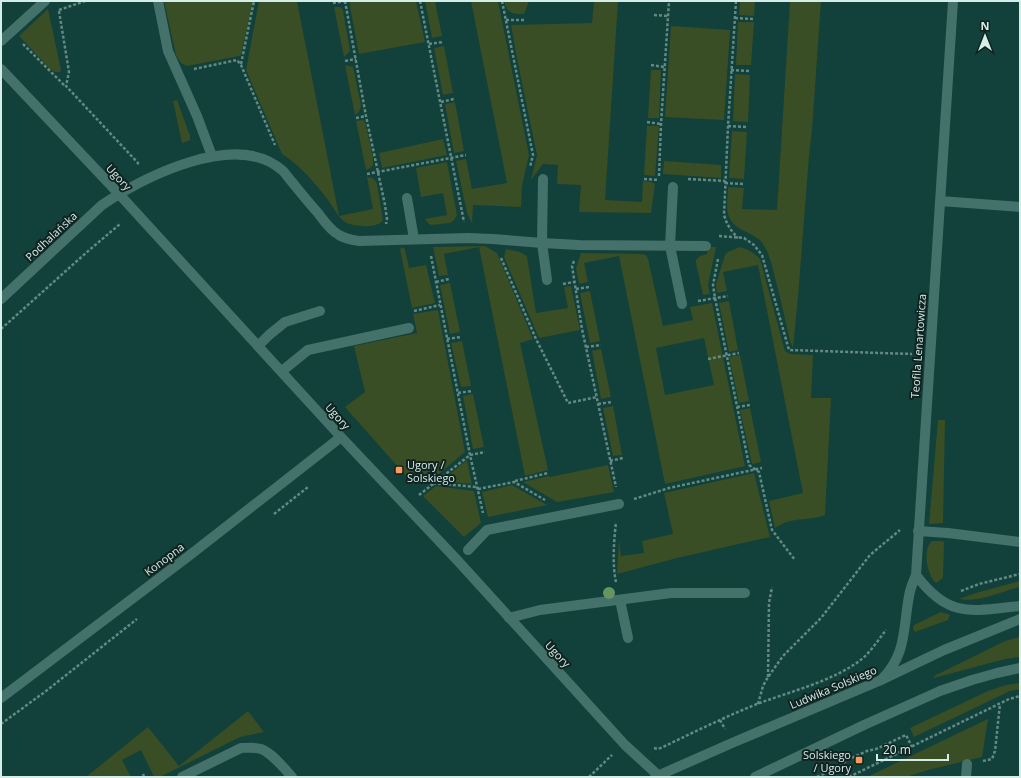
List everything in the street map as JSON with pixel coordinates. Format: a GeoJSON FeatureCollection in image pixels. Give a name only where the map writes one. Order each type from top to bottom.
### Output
{"type":"FeatureCollection","features":[{"type":"Feature","properties":{"kind":"street"},"geometry":{"type":"LineString","coordinates":[[1,41],[45,1]]}},
{"type":"Feature","properties":{"kind":"street"},"geometry":{"type":"LineString","coordinates":[[158,1],[168,51],[197,116],[212,156]]}},
{"type":"Feature","properties":{"kind":"street","name":"Teofila Lenartowicza"},"geometry":{"type":"LineString","coordinates":[[879,681],[892,667],[902,646],[909,594],[916,575],[953,1]]}},
{"type":"Feature","properties":{"kind":"street","name":"Ugory"},"geometry":{"type":"LineString","coordinates":[[1,69],[119,194],[625,745],[658,776]]}},
{"type":"Feature","properties":{"kind":"street","name":"Podhalańska"},"geometry":{"type":"LineString","coordinates":[[1,299],[102,205],[119,194],[176,166],[212,156],[226,154],[258,157],[272,163],[283,171],[328,226],[339,235],[349,240],[359,241],[427,238],[493,239],[579,245],[706,246]]}},
{"type":"Feature","properties":{"kind":"street"},"geometry":{"type":"LineString","coordinates":[[543,179],[542,243],[547,280]]}},
{"type":"Feature","properties":{"kind":"street"},"geometry":{"type":"LineString","coordinates":[[673,187],[670,246],[682,304]]}},
{"type":"Feature","properties":{"kind":"street"},"geometry":{"type":"LineString","coordinates":[[407,198],[414,239]]}},
{"type":"Feature","properties":{"kind":"street"},"geometry":{"type":"LineString","coordinates":[[940,201],[1020,207]]}},
{"type":"Feature","properties":{"kind":"street"},"geometry":{"type":"LineString","coordinates":[[258,346],[285,322],[320,311]]}},
{"type":"Feature","properties":{"kind":"street"},"geometry":{"type":"LineString","coordinates":[[282,371],[308,350],[409,328]]}},
{"type":"Feature","properties":{"kind":"street","name":"Konopna"},"geometry":{"type":"LineString","coordinates":[[1,698],[341,437]]}},
{"type":"Feature","properties":{"kind":"street"},"geometry":{"type":"LineString","coordinates":[[468,550],[487,530],[619,504]]}},
{"type":"Feature","properties":{"kind":"street"},"geometry":{"type":"LineString","coordinates":[[918,532],[948,533],[1020,542]]}},
{"type":"Feature","properties":{"kind":"street"},"geometry":{"type":"LineString","coordinates":[[916,575],[936,597],[958,609],[976,610],[1020,606]]}},
{"type":"Feature","properties":{"kind":"street"},"geometry":{"type":"LineString","coordinates":[[509,618],[540,610],[671,593],[745,593]]}},
{"type":"Feature","properties":{"kind":"street"},"geometry":{"type":"LineString","coordinates":[[620,600],[628,638]]}},
{"type":"Feature","properties":{"kind":"street","name":"Ludwika Solskiego"},"geometry":{"type":"LineString","coordinates":[[658,776],[879,681],[944,650],[1020,619]]}},
{"type":"Feature","properties":{"kind":"street"},"geometry":{"type":"LineString","coordinates":[[755,777],[864,725],[940,691],[972,680],[1020,668]]}},
{"type":"Feature","properties":{"kind":"street"},"geometry":{"type":"LineString","coordinates":[[182,777],[241,748],[252,747],[261,749],[268,753],[292,777]]}},
{"type":"Feature","properties":{"kind":"street"},"geometry":{"type":"LineString","coordinates":[[966,777],[967,764]]}},
{"type":"Feature","properties":{"kind":"path"},"geometry":{"type":"LineString","coordinates":[[59,11],[85,1]]}},
{"type":"Feature","properties":{"kind":"path"},"geometry":{"type":"LineString","coordinates":[[241,64],[254,1]]}},
{"type":"Feature","properties":{"kind":"path"},"geometry":{"type":"LineString","coordinates":[[333,3],[345,1],[366,116],[385,205],[387,219],[385,228]]}},
{"type":"Feature","properties":{"kind":"path"},"geometry":{"type":"LineString","coordinates":[[420,1],[465,226]]}},
{"type":"Feature","properties":{"kind":"path"},"geometry":{"type":"LineString","coordinates":[[502,1],[533,155],[529,171]]}},
{"type":"Feature","properties":{"kind":"path"},"geometry":{"type":"LineString","coordinates":[[644,179],[659,180],[664,66],[669,1]]}},
{"type":"Feature","properties":{"kind":"path"},"geometry":{"type":"LineString","coordinates":[[736,1],[724,215],[731,231],[738,238]]}},
{"type":"Feature","properties":{"kind":"path"},"geometry":{"type":"LineString","coordinates":[[58,3],[69,72],[66,86]]}},
{"type":"Feature","properties":{"kind":"path"},"geometry":{"type":"LineString","coordinates":[[654,15],[668,16]]}},
{"type":"Feature","properties":{"kind":"path"},"geometry":{"type":"LineString","coordinates":[[735,18],[754,18]]}},
{"type":"Feature","properties":{"kind":"path"},"geometry":{"type":"LineString","coordinates":[[506,20],[524,20]]}},
{"type":"Feature","properties":{"kind":"path"},"geometry":{"type":"LineString","coordinates":[[11,32],[66,86],[138,162],[129,169],[137,184]]}},
{"type":"Feature","properties":{"kind":"path"},"geometry":{"type":"LineString","coordinates":[[429,44],[443,42]]}},
{"type":"Feature","properties":{"kind":"path"},"geometry":{"type":"LineString","coordinates":[[345,61],[356,59]]}},
{"type":"Feature","properties":{"kind":"path"},"geometry":{"type":"LineString","coordinates":[[176,69],[199,68],[237,60],[241,64],[278,151]]}},
{"type":"Feature","properties":{"kind":"path"},"geometry":{"type":"LineString","coordinates":[[651,65],[664,66]]}},
{"type":"Feature","properties":{"kind":"path"},"geometry":{"type":"LineString","coordinates":[[731,70],[751,71]]}},
{"type":"Feature","properties":{"kind":"path"},"geometry":{"type":"LineString","coordinates":[[441,102],[454,99]]}},
{"type":"Feature","properties":{"kind":"path"},"geometry":{"type":"LineString","coordinates":[[356,118],[366,116]]}},
{"type":"Feature","properties":{"kind":"path"},"geometry":{"type":"LineString","coordinates":[[647,122],[661,124]]}},
{"type":"Feature","properties":{"kind":"path"},"geometry":{"type":"LineString","coordinates":[[728,126],[747,127]]}},
{"type":"Feature","properties":{"kind":"path"},"geometry":{"type":"LineString","coordinates":[[367,174],[466,155]]}},
{"type":"Feature","properties":{"kind":"path"},"geometry":{"type":"LineString","coordinates":[[681,178],[744,184]]}},
{"type":"Feature","properties":{"kind":"path"},"geometry":{"type":"LineString","coordinates":[[1,329],[120,224]]}},
{"type":"Feature","properties":{"kind":"path"},"geometry":{"type":"LineString","coordinates":[[722,241],[724,236]]}},
{"type":"Feature","properties":{"kind":"path"},"geometry":{"type":"LineString","coordinates":[[427,238],[470,455],[487,530]]}},
{"type":"Feature","properties":{"kind":"path"},"geometry":{"type":"LineString","coordinates":[[493,239],[536,339],[568,403],[597,397]]}},
{"type":"Feature","properties":{"kind":"path"},"geometry":{"type":"LineString","coordinates":[[579,245],[572,266],[586,347],[619,504],[614,537],[614,575],[620,600]]}},
{"type":"Feature","properties":{"kind":"path"},"geometry":{"type":"LineString","coordinates":[[719,253],[713,285],[749,465],[759,472],[772,530],[795,560]]}},
{"type":"Feature","properties":{"kind":"path"},"geometry":{"type":"LineString","coordinates":[[762,255],[789,350],[912,354]]}},
{"type":"Feature","properties":{"kind":"path"},"geometry":{"type":"LineString","coordinates":[[436,282],[449,279]]}},
{"type":"Feature","properties":{"kind":"path"},"geometry":{"type":"LineString","coordinates":[[576,289],[589,287]]}},
{"type":"Feature","properties":{"kind":"path"},"geometry":{"type":"LineString","coordinates":[[715,298],[728,296]]}},
{"type":"Feature","properties":{"kind":"path"},"geometry":{"type":"LineString","coordinates":[[447,339],[461,337]]}},
{"type":"Feature","properties":{"kind":"path"},"geometry":{"type":"LineString","coordinates":[[586,347],[600,345]]}},
{"type":"Feature","properties":{"kind":"path"},"geometry":{"type":"LineString","coordinates":[[708,358],[739,353]]}},
{"type":"Feature","properties":{"kind":"path"},"geometry":{"type":"LineString","coordinates":[[458,393],[472,391]]}},
{"type":"Feature","properties":{"kind":"path"},"geometry":{"type":"LineString","coordinates":[[598,404],[612,402]]}},
{"type":"Feature","properties":{"kind":"path"},"geometry":{"type":"LineString","coordinates":[[737,407],[750,405]]}},
{"type":"Feature","properties":{"kind":"path"},"geometry":{"type":"LineString","coordinates":[[414,490],[418,495],[470,455],[484,452]]}},
{"type":"Feature","properties":{"kind":"path"},"geometry":{"type":"LineString","coordinates":[[610,461],[623,458]]}},
{"type":"Feature","properties":{"kind":"path"},"geometry":{"type":"LineString","coordinates":[[619,504],[669,488],[762,468]]}},
{"type":"Feature","properties":{"kind":"path"},"geometry":{"type":"LineString","coordinates":[[410,486],[406,481],[477,488],[514,482],[548,473]]}},
{"type":"Feature","properties":{"kind":"path"},"geometry":{"type":"LineString","coordinates":[[514,482],[568,514]]}},
{"type":"Feature","properties":{"kind":"path"},"geometry":{"type":"LineString","coordinates":[[271,516],[313,483]]}},
{"type":"Feature","properties":{"kind":"path"},"geometry":{"type":"LineString","coordinates":[[758,704],[763,686],[783,656],[821,618],[870,555],[900,530]]}},
{"type":"Feature","properties":{"kind":"path"},"geometry":{"type":"LineString","coordinates":[[958,591],[1020,574]]}},
{"type":"Feature","properties":{"kind":"path"},"geometry":{"type":"LineString","coordinates":[[768,677],[769,602],[772,587]]}},
{"type":"Feature","properties":{"kind":"path"},"geometry":{"type":"LineString","coordinates":[[1,724],[46,691],[138,618]]}},
{"type":"Feature","properties":{"kind":"path"},"geometry":{"type":"LineString","coordinates":[[652,748],[663,747],[720,720],[820,681],[852,666],[864,657],[887,628]]}},
{"type":"Feature","properties":{"kind":"path"},"geometry":{"type":"LineString","coordinates":[[849,777],[1009,699],[1020,696]]}},
{"type":"Feature","properties":{"kind":"path"},"geometry":{"type":"LineString","coordinates":[[967,764],[992,759],[995,750],[1000,704]]}},
{"type":"Feature","properties":{"kind":"path"},"geometry":{"type":"LineString","coordinates":[[720,720],[724,728]]}},
{"type":"Feature","properties":{"kind":"path"},"geometry":{"type":"LineString","coordinates":[[817,777],[838,767],[847,760],[906,735],[912,746]]}},
{"type":"Feature","properties":{"kind":"path"},"geometry":{"type":"LineString","coordinates":[[589,777],[615,753]]}},
{"type":"Feature","properties":{"kind":"green space"},"geometry":{"type":"Polygon","coordinates":[[[164,1],[253,1],[241,55],[187,66],[181,63],[176,55],[164,1]]]}},
{"type":"Feature","properties":{"kind":"green space"},"geometry":{"type":"Polygon","coordinates":[[[259,1],[297,1],[339,216],[307,175],[295,163],[282,154],[246,70],[259,1]]]}},
{"type":"Feature","properties":{"kind":"green space"},"geometry":{"type":"Polygon","coordinates":[[[349,1],[416,1],[425,42],[359,54],[349,1]]]}},
{"type":"Feature","properties":{"kind":"green space"},"geometry":{"type":"Polygon","coordinates":[[[425,1],[435,1],[442,36],[432,38],[425,1]]]}},
{"type":"Feature","properties":{"kind":"green space"},"geometry":{"type":"Polygon","coordinates":[[[471,1],[498,1],[529,155],[522,186],[521,207],[473,205],[472,223],[467,213],[456,161],[466,159],[472,189],[507,183],[471,1]]]}},
{"type":"Feature","properties":{"kind":"green space"},"geometry":{"type":"Polygon","coordinates":[[[504,1],[529,1],[524,14],[516,14],[508,10],[504,1]]]}},
{"type":"Feature","properties":{"kind":"green space"},"geometry":{"type":"Polygon","coordinates":[[[594,1],[618,1],[605,200],[642,202],[643,181],[651,182],[655,184],[651,213],[579,212],[581,185],[557,184],[558,165],[543,164],[531,180],[537,155],[511,25],[592,23],[594,1]]]}},
{"type":"Feature","properties":{"kind":"green space"},"geometry":{"type":"Polygon","coordinates":[[[740,1],[755,1],[754,16],[739,15],[740,1]]]}},
{"type":"Feature","properties":{"kind":"green space"},"geometry":{"type":"Polygon","coordinates":[[[790,1],[821,1],[812,130],[793,348],[790,341],[772,264],[767,251],[761,241],[733,224],[728,214],[727,204],[728,187],[744,188],[742,209],[777,210],[790,1]]]}},
{"type":"Feature","properties":{"kind":"green space"},"geometry":{"type":"Polygon","coordinates":[[[334,7],[340,7],[343,10],[350,51],[344,57],[334,7]]]}},
{"type":"Feature","properties":{"kind":"green space"},"geometry":{"type":"Polygon","coordinates":[[[48,9],[61,70],[60,72],[51,70],[19,36],[48,9]]]}},
{"type":"Feature","properties":{"kind":"green space"},"geometry":{"type":"Polygon","coordinates":[[[738,22],[754,22],[751,65],[736,65],[738,22]]]}},
{"type":"Feature","properties":{"kind":"green space"},"geometry":{"type":"Polygon","coordinates":[[[671,26],[730,30],[724,120],[665,117],[671,26]]]}},
{"type":"Feature","properties":{"kind":"green space"},"geometry":{"type":"Polygon","coordinates":[[[444,46],[453,93],[443,95],[434,48],[444,46]]]}},
{"type":"Feature","properties":{"kind":"green space"},"geometry":{"type":"Polygon","coordinates":[[[345,65],[353,67],[361,105],[360,111],[355,115],[345,65]]]}},
{"type":"Feature","properties":{"kind":"green space"},"geometry":{"type":"Polygon","coordinates":[[[651,70],[661,70],[659,118],[648,118],[651,70]]]}},
{"type":"Feature","properties":{"kind":"green space"},"geometry":{"type":"Polygon","coordinates":[[[735,74],[750,75],[748,122],[733,121],[735,74]]]}},
{"type":"Feature","properties":{"kind":"green space"},"geometry":{"type":"Polygon","coordinates":[[[177,100],[190,136],[190,140],[182,143],[173,101],[177,100]]]}},
{"type":"Feature","properties":{"kind":"green space"},"geometry":{"type":"Polygon","coordinates":[[[455,102],[464,151],[454,153],[445,104],[455,102]]]}},
{"type":"Feature","properties":{"kind":"green space"},"geometry":{"type":"Polygon","coordinates":[[[363,120],[365,122],[373,157],[373,165],[366,170],[356,121],[363,120]]]}},
{"type":"Feature","properties":{"kind":"green space"},"geometry":{"type":"Polygon","coordinates":[[[647,126],[659,126],[655,176],[644,175],[647,126]]]}},
{"type":"Feature","properties":{"kind":"green space"},"geometry":{"type":"Polygon","coordinates":[[[732,131],[747,132],[744,179],[729,178],[732,131]]]}},
{"type":"Feature","properties":{"kind":"green space"},"geometry":{"type":"Polygon","coordinates":[[[443,139],[447,155],[382,168],[379,153],[443,139]]]}},
{"type":"Feature","properties":{"kind":"green space"},"geometry":{"type":"Polygon","coordinates":[[[664,161],[721,165],[721,178],[663,174],[664,161]]]}},
{"type":"Feature","properties":{"kind":"green space"},"geometry":{"type":"Polygon","coordinates":[[[447,162],[457,215],[450,223],[431,225],[425,219],[447,215],[443,193],[421,197],[416,168],[447,162]]]}},
{"type":"Feature","properties":{"kind":"green space"},"geometry":{"type":"Polygon","coordinates":[[[367,177],[374,179],[377,184],[383,220],[375,225],[362,226],[352,225],[342,220],[339,216],[373,209],[367,177]]]}},
{"type":"Feature","properties":{"kind":"green space"},"geometry":{"type":"Polygon","coordinates":[[[485,246],[497,253],[533,339],[520,343],[548,470],[525,476],[479,247],[444,254],[448,275],[439,276],[433,247],[485,246]]]}},
{"type":"Feature","properties":{"kind":"green space"},"geometry":{"type":"Polygon","coordinates":[[[403,247],[409,268],[426,265],[435,303],[412,308],[400,249],[403,247]]]}},
{"type":"Feature","properties":{"kind":"green space"},"geometry":{"type":"Polygon","coordinates":[[[708,247],[716,247],[708,285],[710,294],[703,295],[696,260],[700,256],[707,254],[708,247]]]}},
{"type":"Feature","properties":{"kind":"green space"},"geometry":{"type":"Polygon","coordinates":[[[740,247],[751,252],[760,259],[785,351],[790,354],[813,355],[811,398],[831,398],[825,515],[816,518],[784,523],[775,528],[769,501],[803,493],[758,265],[723,272],[727,291],[717,293],[716,284],[725,255],[728,252],[740,247]]]}},
{"type":"Feature","properties":{"kind":"green space"},"geometry":{"type":"Polygon","coordinates":[[[506,249],[520,252],[527,257],[536,313],[568,308],[564,287],[571,286],[580,330],[539,338],[504,257],[506,249]]]}},
{"type":"Feature","properties":{"kind":"green space"},"geometry":{"type":"Polygon","coordinates":[[[581,253],[646,255],[663,326],[693,320],[690,307],[712,303],[745,466],[665,484],[619,256],[584,263],[588,282],[579,284],[576,268],[581,253]],[[704,338],[656,348],[665,395],[714,385],[704,338]]]}},
{"type":"Feature","properties":{"kind":"green space"},"geometry":{"type":"Polygon","coordinates":[[[450,283],[460,332],[450,334],[440,285],[450,283]]]}},
{"type":"Feature","properties":{"kind":"green space"},"geometry":{"type":"Polygon","coordinates":[[[590,291],[600,341],[590,343],[580,293],[590,291]]]}},
{"type":"Feature","properties":{"kind":"green space"},"geometry":{"type":"Polygon","coordinates":[[[729,301],[738,350],[729,352],[719,303],[729,301]]]}},
{"type":"Feature","properties":{"kind":"green space"},"geometry":{"type":"Polygon","coordinates":[[[438,310],[465,452],[434,478],[407,477],[345,407],[365,392],[354,346],[417,333],[413,314],[438,310]]]}},
{"type":"Feature","properties":{"kind":"green space"},"geometry":{"type":"Polygon","coordinates":[[[462,341],[471,386],[461,387],[451,343],[462,341]]]}},
{"type":"Feature","properties":{"kind":"green space"},"geometry":{"type":"Polygon","coordinates":[[[601,349],[611,397],[601,399],[592,351],[601,349]]]}},
{"type":"Feature","properties":{"kind":"green space"},"geometry":{"type":"Polygon","coordinates":[[[740,355],[749,401],[739,403],[729,357],[740,355]]]}},
{"type":"Feature","properties":{"kind":"green space"},"geometry":{"type":"Polygon","coordinates":[[[473,394],[484,447],[473,449],[463,396],[473,394]]]}},
{"type":"Feature","properties":{"kind":"green space"},"geometry":{"type":"Polygon","coordinates":[[[613,406],[622,455],[613,456],[603,408],[613,406]]]}},
{"type":"Feature","properties":{"kind":"green space"},"geometry":{"type":"Polygon","coordinates":[[[750,408],[761,462],[752,464],[740,410],[750,408]]]}},
{"type":"Feature","properties":{"kind":"green space"},"geometry":{"type":"Polygon","coordinates":[[[938,420],[945,420],[943,523],[929,524],[938,420]]]}},
{"type":"Feature","properties":{"kind":"green space"},"geometry":{"type":"Polygon","coordinates":[[[467,460],[472,484],[441,481],[467,460]]]}},
{"type":"Feature","properties":{"kind":"green space"},"geometry":{"type":"Polygon","coordinates":[[[608,465],[614,492],[557,502],[523,482],[549,476],[608,465]]]}},
{"type":"Feature","properties":{"kind":"green space"},"geometry":{"type":"Polygon","coordinates":[[[754,473],[770,537],[677,558],[617,574],[619,540],[621,556],[644,553],[642,541],[673,534],[664,493],[754,473]]]}},
{"type":"Feature","properties":{"kind":"green space"},"geometry":{"type":"Polygon","coordinates":[[[512,485],[547,505],[488,517],[482,492],[512,485]]]}},
{"type":"Feature","properties":{"kind":"green space"},"geometry":{"type":"Polygon","coordinates":[[[436,486],[474,491],[481,523],[464,537],[423,496],[436,486]]]}},
{"type":"Feature","properties":{"kind":"green space"},"geometry":{"type":"Polygon","coordinates":[[[932,541],[943,541],[944,543],[943,578],[936,583],[928,569],[926,556],[929,545],[932,541]]]}},
{"type":"Feature","properties":{"kind":"green space"},"geometry":{"type":"Polygon","coordinates":[[[1020,581],[1020,587],[990,596],[966,600],[959,599],[976,593],[1020,581]]]}},
{"type":"Feature","properties":{"kind":"green space"},"geometry":{"type":"Polygon","coordinates":[[[941,612],[950,615],[948,620],[915,632],[913,629],[914,625],[941,612]]]}},
{"type":"Feature","properties":{"kind":"green space"},"geometry":{"type":"Polygon","coordinates":[[[1020,637],[1020,657],[1005,659],[934,678],[934,676],[1005,641],[1020,637]]]}},
{"type":"Feature","properties":{"kind":"green space"},"geometry":{"type":"Polygon","coordinates":[[[1020,683],[1020,689],[1010,691],[914,737],[910,728],[988,691],[1006,685],[1020,683]]]}},
{"type":"Feature","properties":{"kind":"green space"},"geometry":{"type":"Polygon","coordinates":[[[248,711],[264,732],[240,737],[160,777],[154,777],[141,750],[122,760],[131,777],[86,777],[148,727],[179,766],[248,711]]]}},
{"type":"Feature","properties":{"kind":"green space"},"geometry":{"type":"Polygon","coordinates":[[[988,719],[982,757],[906,777],[867,777],[988,719]]]}},
{"type":"Feature","properties":{"kind":"place","name":"Ugory / Solskiego"},"geometry":{"type":"Point","coordinates":[399,470]}},
{"type":"Feature","properties":{"kind":"place","name":"Solskiego / Ugory"},"geometry":{"type":"Point","coordinates":[859,760]}}]}
